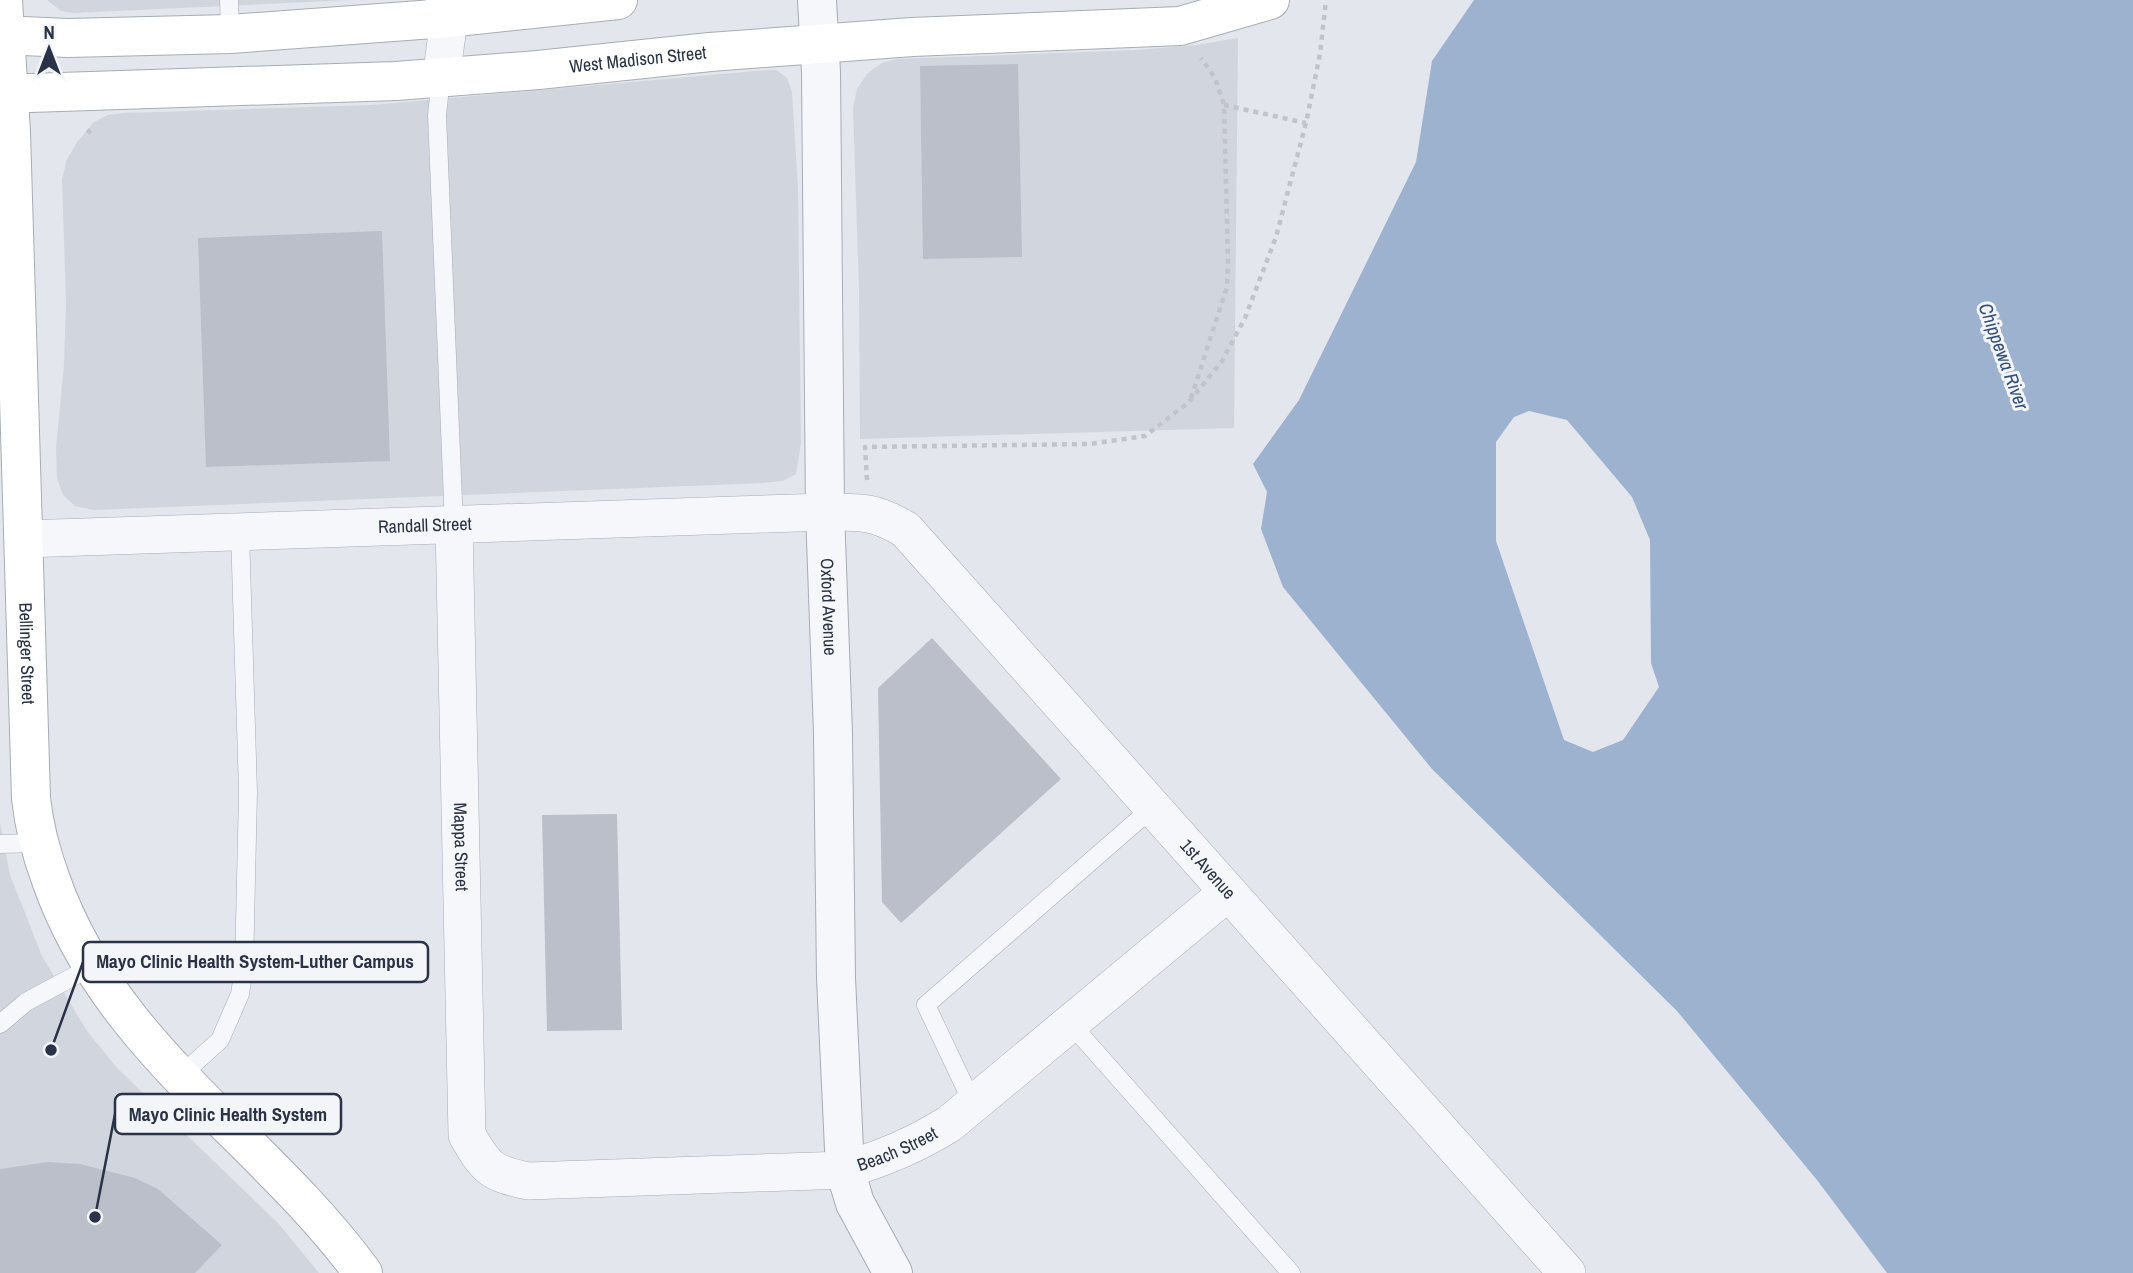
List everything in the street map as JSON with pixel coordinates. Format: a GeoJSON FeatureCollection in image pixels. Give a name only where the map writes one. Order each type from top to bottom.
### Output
{"type":"FeatureCollection","features":[{"type":"Feature","properties":{"kind":"main road"},"geometry":{"type":"LineString","coordinates":[[2,23],[68,38],[230,17],[618,0]]}},
{"type":"Feature","properties":{"kind":"main road","name":"West Madison Street"},"geometry":{"type":"LineString","coordinates":[[4,93],[188,89],[441,78],[912,37],[1180,26],[1270,0]]}},
{"type":"Feature","properties":{"kind":"main road","name":"Bellinger Street"},"geometry":{"type":"LineString","coordinates":[[2,23],[4,93],[12,146],[12,539],[31,798],[38,843],[60,906],[91,967],[137,1030],[179,1077],[311,1209],[363,1273]]}},
{"type":"Feature","properties":{"kind":"street","name":"Oxford Avenue"},"geometry":{"type":"LineString","coordinates":[[817,0],[820,44],[825,512],[833,733],[836,978],[845,1170],[855,1203],[893,1273]]}},
{"type":"Feature","properties":{"kind":"street"},"geometry":{"type":"LineString","coordinates":[[441,78],[445,9]]}},
{"type":"Feature","properties":{"kind":"street","name":"Randall Street"},"geometry":{"type":"LineString","coordinates":[[12,539],[825,512]]}},
{"type":"Feature","properties":{"kind":"street","name":"1st Avenue"},"geometry":{"type":"LineString","coordinates":[[825,512],[866,512],[887,519],[906,530],[1567,1273]]}},
{"type":"Feature","properties":{"kind":"street","name":"Mappa Street"},"geometry":{"type":"LineString","coordinates":[[454,525],[467,1135],[483,1164]]}},
{"type":"Feature","properties":{"kind":"street","name":"Beach Street"},"geometry":{"type":"LineString","coordinates":[[483,1164],[505,1176],[528,1181],[845,1170],[908,1149],[949,1124],[1227,893]]}},
{"type":"Feature","properties":{"kind":"lane"},"geometry":{"type":"LineString","coordinates":[[441,78],[437,115],[454,525]]}},
{"type":"Feature","properties":{"kind":"lane"},"geometry":{"type":"LineString","coordinates":[[179,1077],[220,1040],[240,993],[244,968],[248,792],[240,532]]}},
{"type":"Feature","properties":{"kind":"lane"},"geometry":{"type":"LineString","coordinates":[[973,1104],[926,1005],[1152,808]]}},
{"type":"Feature","properties":{"kind":"lane"},"geometry":{"type":"LineString","coordinates":[[0,844],[38,843]]}},
{"type":"Feature","properties":{"kind":"lane"},"geometry":{"type":"LineString","coordinates":[[0,1024],[26,1002],[91,967]]}},
{"type":"Feature","properties":{"kind":"lane"},"geometry":{"type":"LineString","coordinates":[[1070,1023],[1290,1273]]}},
{"type":"Feature","properties":{"kind":"path"},"geometry":{"type":"LineString","coordinates":[[867,486],[865,446],[1090,444],[1145,436],[1189,402],[1222,361],[1245,318],[1276,237],[1306,123],[1320,54],[1326,0]]}},
{"type":"Feature","properties":{"kind":"path"},"geometry":{"type":"LineString","coordinates":[[1189,402],[1227,287],[1224,105],[1215,78],[1196,51]]}},
{"type":"Feature","properties":{"kind":"path"},"geometry":{"type":"LineString","coordinates":[[1224,105],[1306,123]]}},
{"type":"Feature","properties":{"kind":"path"},"geometry":{"type":"LineString","coordinates":[[87,130],[94,136]]}},
{"type":"Feature","properties":{"kind":"shaded area"},"geometry":{"type":"Polygon","coordinates":[[[47,0],[350,0],[74,13],[61,11],[47,0]]]}},
{"type":"Feature","properties":{"kind":"shaded area"},"geometry":{"type":"Polygon","coordinates":[[[1238,38],[1234,428],[860,439],[859,290],[853,108],[857,89],[867,74],[882,63],[897,59],[1137,50],[1238,38]]]}},
{"type":"Feature","properties":{"kind":"shaded area"},"geometry":{"type":"Polygon","coordinates":[[[776,70],[787,78],[792,92],[798,188],[801,443],[796,474],[783,481],[763,483],[94,510],[75,506],[63,495],[57,478],[56,448],[64,365],[66,303],[62,179],[67,159],[94,122],[108,115],[123,113],[371,105],[776,70]]]}},
{"type":"Feature","properties":{"kind":"shaded area"},"geometry":{"type":"Polygon","coordinates":[[[0,822],[10,875],[42,956],[87,1031],[118,1069],[278,1223],[319,1273],[0,1273],[0,822]]]}},
{"type":"Feature","properties":{"kind":"water","name":"Chippewa River"},"geometry":{"type":"Polygon","coordinates":[[[1474,0],[2133,0],[2133,1273],[1887,1273],[1817,1180],[1677,1011],[1432,769],[1283,587],[1261,529],[1267,492],[1253,464],[1299,400],[1416,162],[1432,61],[1474,0]],[[1529,411],[1514,417],[1496,442],[1496,541],[1564,740],[1593,752],[1623,740],[1659,687],[1651,663],[1650,540],[1632,497],[1567,420],[1529,411]]]}},
{"type":"Feature","properties":{"kind":"building"},"geometry":{"type":"Polygon","coordinates":[[[1018,64],[1022,257],[923,259],[920,66],[1018,64]]]}},
{"type":"Feature","properties":{"kind":"building"},"geometry":{"type":"Polygon","coordinates":[[[382,231],[390,461],[206,467],[198,238],[382,231]]]}},
{"type":"Feature","properties":{"kind":"building"},"geometry":{"type":"Polygon","coordinates":[[[932,638],[1061,779],[901,923],[882,902],[878,688],[932,638]]]}},
{"type":"Feature","properties":{"kind":"building"},"geometry":{"type":"Polygon","coordinates":[[[617,814],[622,1030],[547,1031],[542,815],[617,814]]]}},
{"type":"Feature","properties":{"kind":"building"},"geometry":{"type":"Polygon","coordinates":[[[48,1162],[80,1164],[135,1178],[158,1189],[222,1245],[195,1273],[0,1273],[0,1169],[48,1162]]]}},
{"type":"Feature","properties":{"kind":"place","name":"Mayo Clinic Health System-Luther Campus"},"geometry":{"type":"Point","coordinates":[51,1050]}},
{"type":"Feature","properties":{"kind":"place","name":"Mayo Clinic Health System"},"geometry":{"type":"Point","coordinates":[95,1217]}}]}
